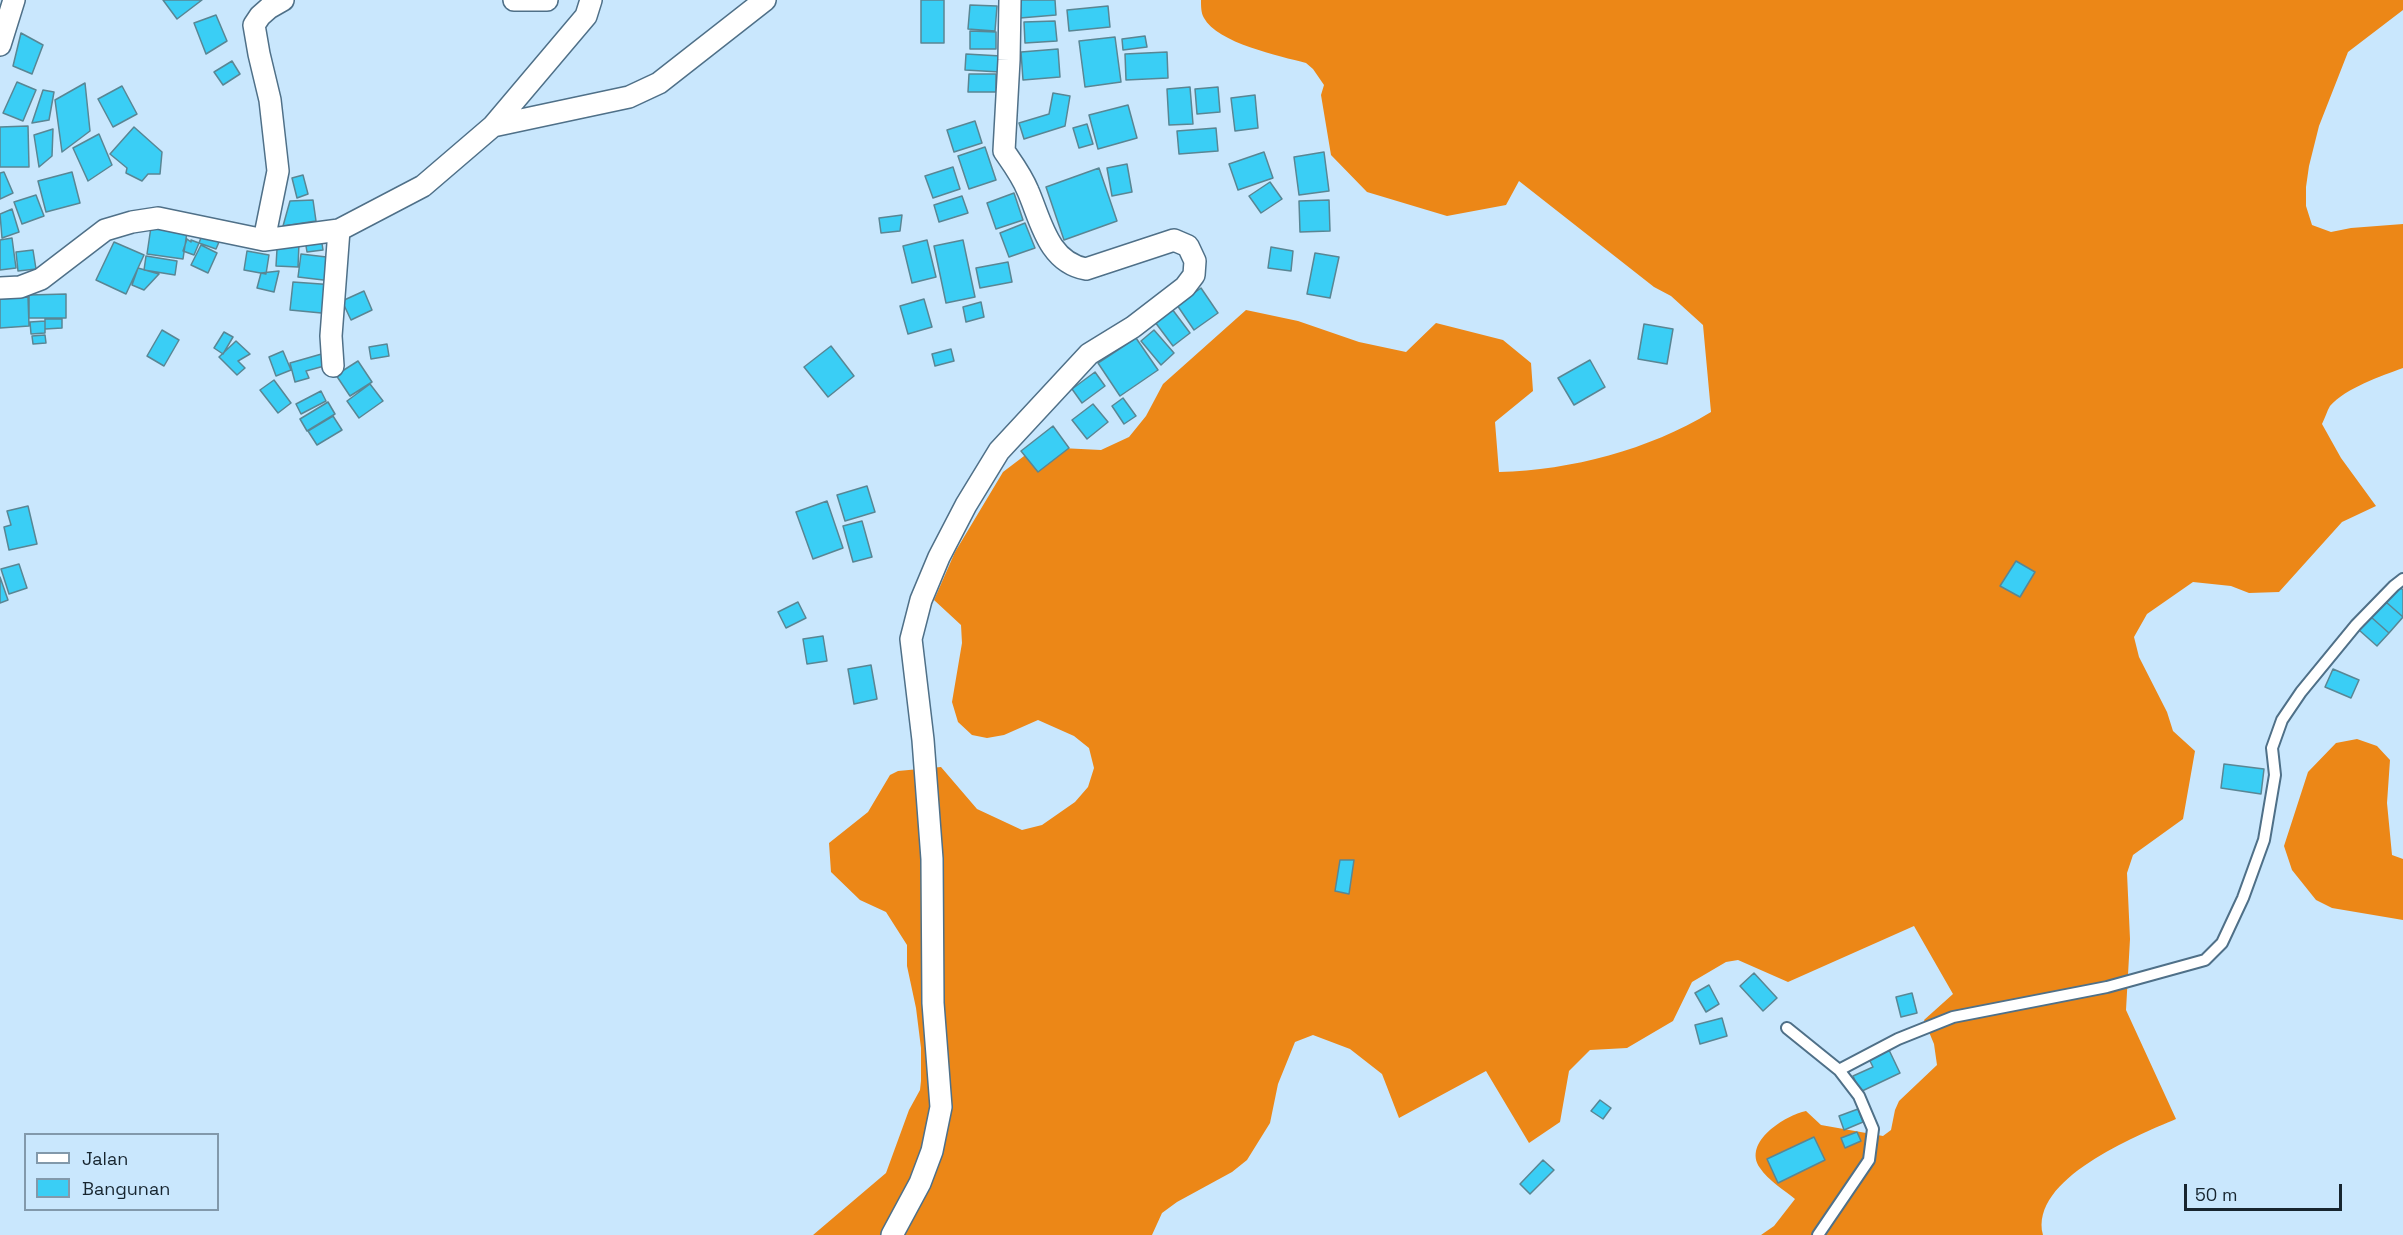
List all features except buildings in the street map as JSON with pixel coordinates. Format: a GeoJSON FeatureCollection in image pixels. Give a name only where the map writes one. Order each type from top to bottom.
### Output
{"type":"FeatureCollection","features":[{"type":"Feature","properties":{"kind":"street"},"geometry":{"type":"LineString","coordinates":[[0,45],[14,0]]}},
{"type":"Feature","properties":{"kind":"street"},"geometry":{"type":"LineString","coordinates":[[264,240],[278,171],[270,100],[254,25],[260,15],[283,0]]}},
{"type":"Feature","properties":{"kind":"street"},"geometry":{"type":"LineString","coordinates":[[514,0],[547,0]]}},
{"type":"Feature","properties":{"kind":"street"},"geometry":{"type":"LineString","coordinates":[[0,288],[20,287],[40,279],[105,230],[132,222],[158,218],[264,240],[339,230],[423,186],[493,126],[586,16],[591,0]]}},
{"type":"Feature","properties":{"kind":"street"},"geometry":{"type":"LineString","coordinates":[[493,126],[629,97],[659,83],[765,0]]}},
{"type":"Feature","properties":{"kind":"street"},"geometry":{"type":"LineString","coordinates":[[892,1235],[920,1183],[932,1151],[941,1107],[933,1003],[931,847],[923,740],[911,639],[921,600],[939,557],[966,505],[999,451],[1089,354],[1133,327],[1185,287],[1194,275],[1195,261],[1188,246],[1174,240],[1086,269],[1075,267],[1063,259],[1043,232],[1019,171],[1004,151],[1010,0]]}},
{"type":"Feature","properties":{"kind":"street"},"geometry":{"type":"LineString","coordinates":[[333,366],[331,336],[339,230]]}},
{"type":"Feature","properties":{"kind":"lane"},"geometry":{"type":"LineString","coordinates":[[1839,1070],[1898,1039],[1953,1017],[2107,987],[2205,960],[2222,943],[2243,897],[2264,840],[2275,774],[2272,748],[2282,720],[2301,692],[2356,625],[2403,579]]}},
{"type":"Feature","properties":{"kind":"lane"},"geometry":{"type":"LineString","coordinates":[[1787,1028],[1839,1070],[1858,1096],[1873,1128],[1869,1160],[1818,1235]]}},
{"type":"Feature","properties":{"kind":"shaded area"},"geometry":{"type":"Polygon","coordinates":[[[1201,0],[2403,0],[2403,10],[2348,52],[2319,126],[2306,187],[2306,206],[2312,225],[2331,232],[2403,224],[2403,368],[2364,383],[2345,394],[2330,406],[2322,424],[2341,458],[2376,506],[2342,522],[2279,592],[2249,593],[2231,586],[2193,582],[2147,614],[2134,637],[2139,657],[2167,712],[2173,731],[2195,751],[2183,819],[2133,855],[2127,873],[2130,939],[2126,1010],[2176,1119],[2113,1148],[2068,1178],[2052,1196],[2043,1215],[2043,1235],[1761,1235],[1774,1226],[1795,1199],[1767,1177],[1756,1158],[1761,1140],[1769,1131],[1788,1118],[1806,1111],[1821,1125],[1883,1136],[1891,1130],[1899,1101],[1937,1065],[1934,1044],[1924,1020],[1953,994],[1914,926],[1788,982],[1738,960],[1726,962],[1692,982],[1673,1021],[1627,1048],[1590,1050],[1569,1071],[1560,1122],[1529,1143],[1486,1071],[1399,1118],[1382,1074],[1350,1049],[1313,1035],[1295,1042],[1278,1084],[1270,1123],[1247,1160],[1232,1172],[1177,1202],[1162,1213],[1152,1235],[813,1235],[886,1173],[909,1110],[920,1090],[921,1081],[921,1048],[916,1008],[907,966],[907,945],[886,912],[860,900],[831,872],[829,843],[868,812],[890,775],[898,771],[941,767],[977,809],[1022,830],[1042,825],[1075,802],[1088,787],[1094,768],[1089,748],[1074,736],[1038,720],[1004,735],[987,738],[972,735],[958,722],[952,702],[962,643],[961,625],[934,600],[955,552],[1003,472],[1032,450],[1041,447],[1101,450],[1129,437],[1146,416],[1163,384],[1246,310],[1298,321],[1359,342],[1406,352],[1436,323],[1503,340],[1531,363],[1533,391],[1495,422],[1499,472],[1554,467],[1609,456],[1662,437],[1711,412],[1703,325],[1671,296],[1654,287],[1519,181],[1506,205],[1447,216],[1367,192],[1331,155],[1321,95],[1324,85],[1313,69],[1306,63],[1250,47],[1222,35],[1204,18],[1201,0]]]}},
{"type":"Feature","properties":{"kind":"shaded area"},"geometry":{"type":"Polygon","coordinates":[[[2357,739],[2377,746],[2390,760],[2387,803],[2392,855],[2403,859],[2403,920],[2332,908],[2316,900],[2292,870],[2284,846],[2308,772],[2336,743],[2357,739]]]}}]}
